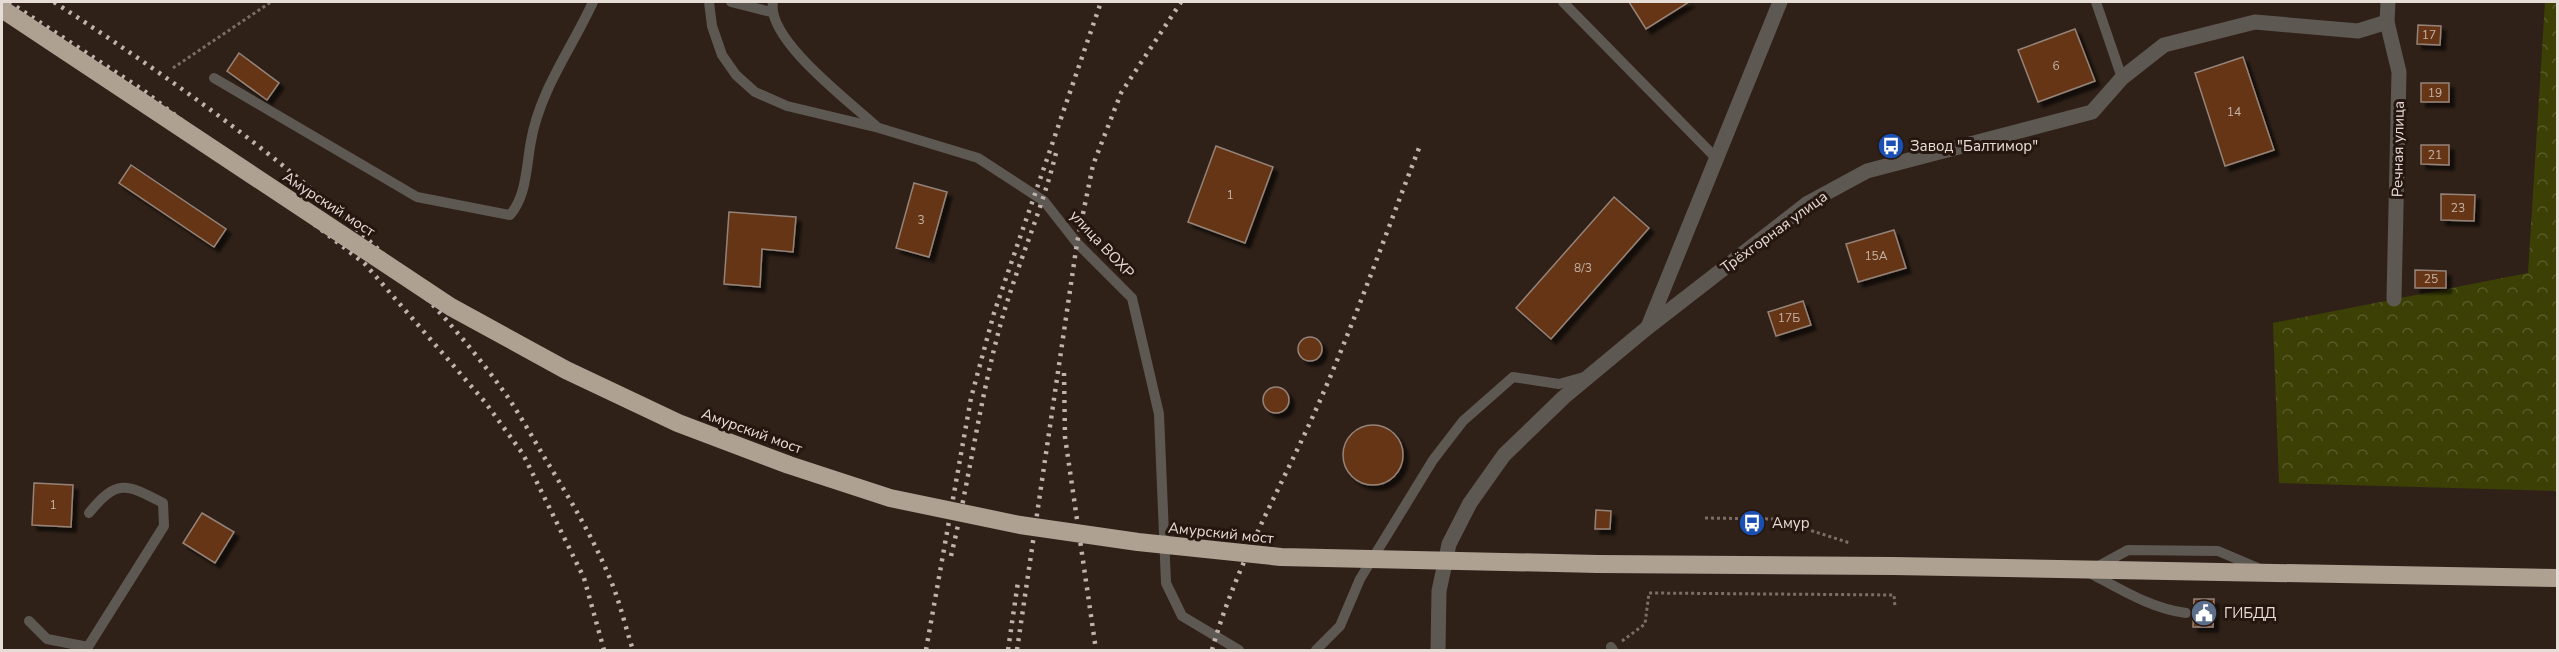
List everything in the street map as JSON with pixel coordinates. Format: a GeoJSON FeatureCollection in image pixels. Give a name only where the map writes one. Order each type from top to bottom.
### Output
{"type":"FeatureCollection","features":[{"type":"Feature","properties":{"kind":"highway","name":"Амурский мост"},"geometry":{"type":"LineString","coordinates":[[2,9],[451,307],[566,370],[678,423],[789,465],[890,498],[1020,525],[1138,543],[1281,557],[2558,578]]}},
{"type":"Feature","properties":{"kind":"street"},"geometry":{"type":"LineString","coordinates":[[1647,328],[1780,2]]}},
{"type":"Feature","properties":{"kind":"street","name":"Речная улица"},"geometry":{"type":"LineString","coordinates":[[2388,2],[2387,22],[2398,72],[2394,299]]}},
{"type":"Feature","properties":{"kind":"street","name":"Трёхгорная улица"},"geometry":{"type":"LineString","coordinates":[[1437,651],[1439,591],[1449,544],[1470,503],[1504,455],[1590,375],[1808,203],[1867,171],[2092,112],[2122,78],[2164,45],[2255,22],[2358,31],[2387,22]]}},
{"type":"Feature","properties":{"kind":"lane"},"geometry":{"type":"LineString","coordinates":[[214,78],[417,196],[510,215],[521,202],[531,138],[542,99],[593,2]]}},
{"type":"Feature","properties":{"kind":"lane","name":"улица ВОХР"},"geometry":{"type":"LineString","coordinates":[[709,2],[712,26],[722,55],[736,75],[754,92],[787,105],[879,128],[978,158],[1044,201],[1077,243],[1132,298],[1159,414],[1166,583],[1182,616],[1239,651]]}},
{"type":"Feature","properties":{"kind":"lane"},"geometry":{"type":"LineString","coordinates":[[731,2],[772,7],[780,32],[794,49],[879,128]]}},
{"type":"Feature","properties":{"kind":"lane"},"geometry":{"type":"LineString","coordinates":[[1563,2],[1716,158]]}},
{"type":"Feature","properties":{"kind":"lane"},"geometry":{"type":"LineString","coordinates":[[2096,2],[2122,78]]}},
{"type":"Feature","properties":{"kind":"lane"},"geometry":{"type":"LineString","coordinates":[[1316,651],[1340,626],[1360,579],[1434,460],[1463,421],[1513,377],[1559,384],[1590,375]]}},
{"type":"Feature","properties":{"kind":"lane"},"geometry":{"type":"LineString","coordinates":[[29,621],[47,639],[87,649],[164,526],[163,503],[131,487],[105,493],[89,513]]}},
{"type":"Feature","properties":{"kind":"lane"},"geometry":{"type":"LineString","coordinates":[[2087,569],[2151,604],[2170,611],[2186,613]]}},
{"type":"Feature","properties":{"kind":"path"},"geometry":{"type":"LineString","coordinates":[[173,68],[271,2]]}},
{"type":"Feature","properties":{"kind":"path"},"geometry":{"type":"LineString","coordinates":[[1704,518],[1775,519],[1850,543]]}},
{"type":"Feature","properties":{"kind":"path"},"geometry":{"type":"LineString","coordinates":[[1612,649],[1645,624],[1648,593],[1894,595],[1895,607]]}},
{"type":"Feature","properties":{"kind":"green space"},"geometry":{"type":"Polygon","coordinates":[[[2545,2],[2557,2],[2557,491],[2279,483],[2273,323],[2528,273],[2545,2]]]}},
{"type":"Feature","properties":{"kind":"building"},"geometry":{"type":"Polygon","coordinates":[[[1629,2],[1689,2],[1646,29],[1629,2]]]}},
{"type":"Feature","properties":{"kind":"building"},"geometry":{"type":"Polygon","coordinates":[[[2418,25],[2441,26],[2440,45],[2417,44],[2418,25]]]}},
{"type":"Feature","properties":{"kind":"building"},"geometry":{"type":"Polygon","coordinates":[[[2075,29],[2095,81],[2038,102],[2018,50],[2075,29]]]}},
{"type":"Feature","properties":{"kind":"building"},"geometry":{"type":"Polygon","coordinates":[[[239,53],[279,83],[267,100],[227,71],[239,53]]]}},
{"type":"Feature","properties":{"kind":"building"},"geometry":{"type":"Polygon","coordinates":[[[2243,57],[2274,150],[2225,166],[2195,73],[2243,57]]]}},
{"type":"Feature","properties":{"kind":"building"},"geometry":{"type":"Polygon","coordinates":[[[2421,83],[2449,83],[2449,102],[2421,102],[2421,83]]]}},
{"type":"Feature","properties":{"kind":"building"},"geometry":{"type":"Polygon","coordinates":[[[2421,145],[2449,145],[2449,165],[2421,164],[2421,145]]]}},
{"type":"Feature","properties":{"kind":"building"},"geometry":{"type":"Polygon","coordinates":[[[1216,146],[1273,167],[1245,243],[1188,222],[1216,146]]]}},
{"type":"Feature","properties":{"kind":"building"},"geometry":{"type":"Polygon","coordinates":[[[131,165],[226,229],[214,247],[119,183],[131,165]]]}},
{"type":"Feature","properties":{"kind":"building"},"geometry":{"type":"Polygon","coordinates":[[[914,183],[947,192],[929,257],[896,248],[914,183]]]}},
{"type":"Feature","properties":{"kind":"building"},"geometry":{"type":"Polygon","coordinates":[[[2441,194],[2475,195],[2474,221],[2441,220],[2441,194]]]}},
{"type":"Feature","properties":{"kind":"building"},"geometry":{"type":"Polygon","coordinates":[[[1614,197],[1649,228],[1551,339],[1516,308],[1614,197]]]}},
{"type":"Feature","properties":{"kind":"building"},"geometry":{"type":"Polygon","coordinates":[[[729,212],[796,217],[793,252],[762,249],[760,287],[724,284],[729,212]]]}},
{"type":"Feature","properties":{"kind":"building"},"geometry":{"type":"Polygon","coordinates":[[[1894,230],[1906,268],[1858,282],[1846,244],[1894,230]]]}},
{"type":"Feature","properties":{"kind":"building"},"geometry":{"type":"Polygon","coordinates":[[[2415,270],[2446,271],[2446,288],[2415,288],[2415,270]]]}},
{"type":"Feature","properties":{"kind":"building"},"geometry":{"type":"Polygon","coordinates":[[[1803,301],[1811,325],[1776,336],[1768,312],[1803,301]]]}},
{"type":"Feature","properties":{"kind":"building"},"geometry":{"type":"Polygon","coordinates":[[[1310,337],[1319,340],[1322,349],[1319,358],[1310,361],[1301,358],[1298,349],[1301,340],[1310,337]]]}},
{"type":"Feature","properties":{"kind":"building"},"geometry":{"type":"Polygon","coordinates":[[[1276,387],[1285,391],[1289,400],[1285,409],[1276,413],[1267,409],[1263,400],[1267,391],[1276,387]]]}},
{"type":"Feature","properties":{"kind":"building"},"geometry":{"type":"Polygon","coordinates":[[[1373,425],[1394,434],[1403,455],[1394,476],[1373,485],[1352,476],[1343,455],[1352,434],[1373,425]]]}},
{"type":"Feature","properties":{"kind":"building"},"geometry":{"type":"Polygon","coordinates":[[[34,483],[73,485],[71,527],[32,525],[34,483]]]}},
{"type":"Feature","properties":{"kind":"building"},"geometry":{"type":"Polygon","coordinates":[[[1596,510],[1611,511],[1610,529],[1595,529],[1596,510]]]}},
{"type":"Feature","properties":{"kind":"building"},"geometry":{"type":"Polygon","coordinates":[[[202,513],[234,532],[215,563],[183,543],[202,513]]]}},
{"type":"Feature","properties":{"kind":"building","name":"ГИБДД"},"geometry":{"type":"Polygon","coordinates":[[[2194,599],[2214,599],[2213,627],[2193,627],[2194,599]]]}},
{"type":"Feature","properties":{"kind":"railway"},"geometry":{"type":"LineString","coordinates":[[9,2],[143,90],[365,264],[485,402],[523,454],[584,578],[604,650]]}},
{"type":"Feature","properties":{"kind":"railway"},"geometry":{"type":"LineString","coordinates":[[54,2],[178,86],[299,179],[411,282],[461,337],[513,404],[584,524],[613,586],[633,650]]}},
{"type":"Feature","properties":{"kind":"railway"},"geometry":{"type":"LineString","coordinates":[[926,650],[971,398],[994,313],[1101,2]]}},
{"type":"Feature","properties":{"kind":"railway"},"geometry":{"type":"LineString","coordinates":[[1017,650],[1077,243],[1093,165],[1121,93],[1181,2]]}},
{"type":"Feature","properties":{"kind":"railway"},"geometry":{"type":"LineString","coordinates":[[1212,650],[1247,556],[1332,373],[1421,143]]}},
{"type":"Feature","properties":{"kind":"railway"},"geometry":{"type":"LineString","coordinates":[[951,556],[994,348],[1008,298],[1044,195],[1056,153]]}},
{"type":"Feature","properties":{"kind":"railway"},"geometry":{"type":"LineString","coordinates":[[1064,373],[1065,437],[1096,650]]}},
{"type":"Feature","properties":{"kind":"railway"},"geometry":{"type":"LineString","coordinates":[[1008,650],[1018,582]]}},
{"type":"Feature","properties":{"kind":"place","name":"Завод \"Балтимор\""},"geometry":{"type":"Point","coordinates":[1891,146]}},
{"type":"Feature","properties":{"kind":"place","name":"Амур"},"geometry":{"type":"Point","coordinates":[1752,523]}},
{"type":"Feature","properties":{"kind":"place","name":"ГИБДД"},"geometry":{"type":"Point","coordinates":[2204,613]}}]}
